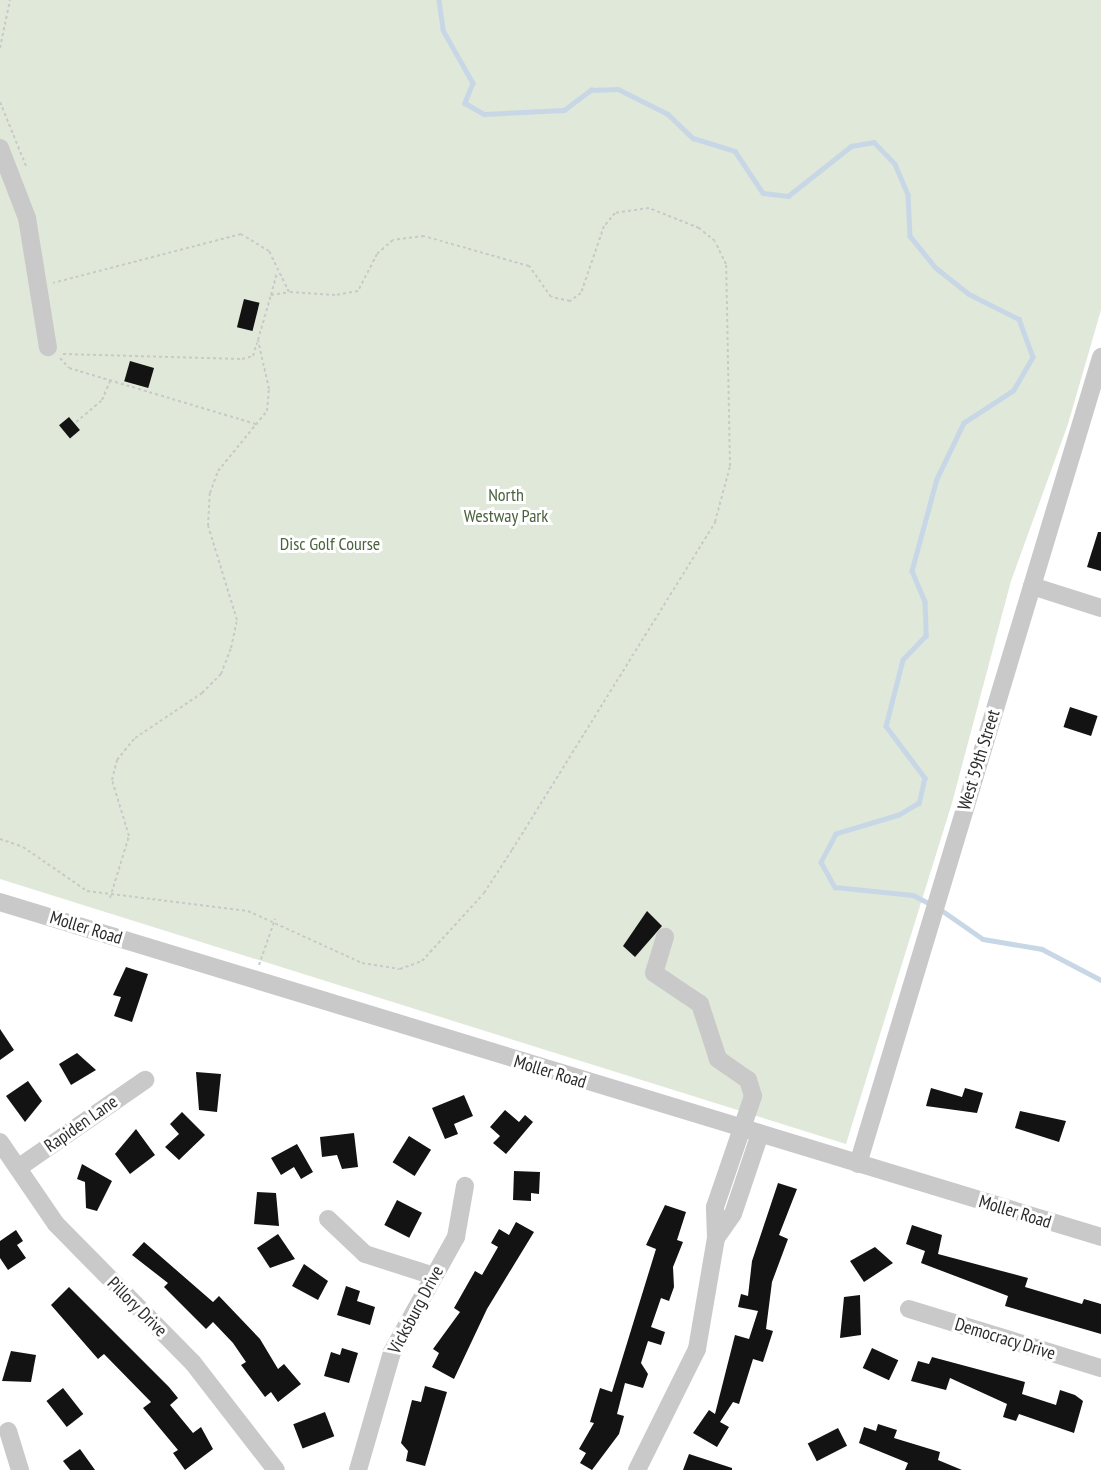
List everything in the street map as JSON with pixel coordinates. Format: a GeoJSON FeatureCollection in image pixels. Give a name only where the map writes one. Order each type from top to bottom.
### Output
{"type":"FeatureCollection","features":[{"type":"Feature","properties":{"kind":"street"},"geometry":{"type":"LineString","coordinates":[[0,148],[27,218],[48,347]]}},
{"type":"Feature","properties":{"kind":"street","name":"West 59th Street"},"geometry":{"type":"LineString","coordinates":[[858,1164],[1101,357]]}},
{"type":"Feature","properties":{"kind":"street"},"geometry":{"type":"LineString","coordinates":[[1032,586],[1101,608]]}},
{"type":"Feature","properties":{"kind":"street","name":"Moller Road"},"geometry":{"type":"LineString","coordinates":[[0,902],[1101,1238]]}},
{"type":"Feature","properties":{"kind":"street"},"geometry":{"type":"LineString","coordinates":[[637,1470],[691,1366],[717,1238],[715,1207],[739,1128],[751,1106],[748,1080],[718,1059],[700,1005],[654,974],[665,937]]}},
{"type":"Feature","properties":{"kind":"street","name":"Rapiden Lane"},"geometry":{"type":"LineString","coordinates":[[18,1168],[145,1080]]}},
{"type":"Feature","properties":{"kind":"street"},"geometry":{"type":"LineString","coordinates":[[717,1238],[733,1214],[760,1134]]}},
{"type":"Feature","properties":{"kind":"street","name":"Pillory Drive"},"geometry":{"type":"LineString","coordinates":[[0,1142],[56,1224],[193,1363],[276,1470]]}},
{"type":"Feature","properties":{"kind":"street","name":"Vicksburg Drive"},"geometry":{"type":"LineString","coordinates":[[358,1470],[392,1352],[457,1234],[465,1186]]}},
{"type":"Feature","properties":{"kind":"street"},"geometry":{"type":"LineString","coordinates":[[328,1218],[365,1254],[434,1276]]}},
{"type":"Feature","properties":{"kind":"street","name":"Democracy Drive"},"geometry":{"type":"LineString","coordinates":[[909,1309],[1101,1368]]}},
{"type":"Feature","properties":{"kind":"street"},"geometry":{"type":"LineString","coordinates":[[8,1431],[20,1470]]}},
{"type":"Feature","properties":{"kind":"path"},"geometry":{"type":"LineString","coordinates":[[0,48],[10,0]]}},
{"type":"Feature","properties":{"kind":"path"},"geometry":{"type":"LineString","coordinates":[[0,102],[29,177]]}},
{"type":"Feature","properties":{"kind":"path"},"geometry":{"type":"LineString","coordinates":[[0,839],[22,847],[87,891],[110,898],[248,911],[275,919],[330,952],[362,963],[400,969],[422,961],[484,893],[715,522],[730,466],[726,264],[715,241],[699,228],[649,208],[615,213],[604,226],[581,293],[570,300],[551,297],[529,266],[424,236],[393,240],[377,254],[358,291],[289,292],[271,295]]}},
{"type":"Feature","properties":{"kind":"path"},"geometry":{"type":"LineString","coordinates":[[46,274],[48,284],[240,234],[269,251],[289,292]]}},
{"type":"Feature","properties":{"kind":"path"},"geometry":{"type":"LineString","coordinates":[[259,425],[110,381],[62,364],[58,352],[73,357],[242,358],[253,356],[278,273]]}},
{"type":"Feature","properties":{"kind":"path"},"geometry":{"type":"LineString","coordinates":[[110,898],[129,836],[112,780],[117,760],[135,738],[202,693],[221,674],[231,648],[237,620],[208,526],[210,493],[218,471],[259,425],[267,411],[269,389],[258,340]]}},
{"type":"Feature","properties":{"kind":"path"},"geometry":{"type":"LineString","coordinates":[[76,422],[102,400],[110,381]]}},
{"type":"Feature","properties":{"kind":"path"},"geometry":{"type":"LineString","coordinates":[[254,980],[275,919]]}},
{"type":"Feature","properties":{"kind":"green space","name":"North Westway Park"},"geometry":{"type":"Polygon","coordinates":[[[0,0],[1101,0],[1101,310],[1068,424],[1011,581],[952,803],[846,1144],[0,879],[0,0]]]}},
{"type":"Feature","properties":{"kind":"building"},"geometry":{"type":"Polygon","coordinates":[[[244,299],[260,303],[253,331],[237,327],[244,299]]]}},
{"type":"Feature","properties":{"kind":"building"},"geometry":{"type":"Polygon","coordinates":[[[130,361],[154,368],[148,388],[124,381],[130,361]]]}},
{"type":"Feature","properties":{"kind":"building"},"geometry":{"type":"Polygon","coordinates":[[[69,417],[80,430],[70,438],[59,425],[69,417]]]}},
{"type":"Feature","properties":{"kind":"building"},"geometry":{"type":"Polygon","coordinates":[[[1098,532],[1101,532],[1101,571],[1087,567],[1098,532]]]}},
{"type":"Feature","properties":{"kind":"building"},"geometry":{"type":"Polygon","coordinates":[[[1070,707],[1098,716],[1091,736],[1064,727],[1070,707]]]}},
{"type":"Feature","properties":{"kind":"building"},"geometry":{"type":"Polygon","coordinates":[[[647,911],[662,926],[635,957],[623,946],[647,911]]]}},
{"type":"Feature","properties":{"kind":"building"},"geometry":{"type":"Polygon","coordinates":[[[126,967],[148,974],[132,1022],[114,1016],[121,997],[113,995],[126,967]]]}},
{"type":"Feature","properties":{"kind":"building"},"geometry":{"type":"Polygon","coordinates":[[[0,1029],[14,1050],[0,1060],[0,1029]]]}},
{"type":"Feature","properties":{"kind":"building"},"geometry":{"type":"Polygon","coordinates":[[[77,1053],[96,1070],[71,1085],[59,1064],[77,1053]]]}},
{"type":"Feature","properties":{"kind":"building"},"geometry":{"type":"Polygon","coordinates":[[[196,1072],[221,1074],[217,1112],[199,1110],[196,1072]]]}},
{"type":"Feature","properties":{"kind":"building"},"geometry":{"type":"Polygon","coordinates":[[[28,1081],[42,1101],[25,1122],[6,1096],[28,1081]]]}},
{"type":"Feature","properties":{"kind":"building"},"geometry":{"type":"Polygon","coordinates":[[[931,1088],[962,1097],[965,1088],[983,1093],[977,1113],[926,1106],[931,1088]]]}},
{"type":"Feature","properties":{"kind":"building"},"geometry":{"type":"Polygon","coordinates":[[[464,1095],[473,1116],[454,1124],[458,1134],[445,1139],[432,1108],[464,1095]]]}},
{"type":"Feature","properties":{"kind":"building"},"geometry":{"type":"Polygon","coordinates":[[[505,1110],[519,1122],[525,1115],[533,1122],[506,1154],[493,1143],[500,1136],[490,1127],[505,1110]]]}},
{"type":"Feature","properties":{"kind":"building"},"geometry":{"type":"Polygon","coordinates":[[[1020,1111],[1066,1121],[1059,1142],[1015,1128],[1020,1111]]]}},
{"type":"Feature","properties":{"kind":"building"},"geometry":{"type":"Polygon","coordinates":[[[182,1112],[205,1135],[179,1160],[165,1147],[179,1134],[170,1124],[182,1112]]]}},
{"type":"Feature","properties":{"kind":"building"},"geometry":{"type":"Polygon","coordinates":[[[136,1129],[155,1155],[130,1174],[115,1154],[136,1129]]]}},
{"type":"Feature","properties":{"kind":"building"},"geometry":{"type":"Polygon","coordinates":[[[354,1133],[358,1167],[342,1169],[337,1155],[322,1157],[320,1137],[354,1133]]]}},
{"type":"Feature","properties":{"kind":"building"},"geometry":{"type":"Polygon","coordinates":[[[409,1136],[431,1150],[415,1176],[393,1162],[409,1136]]]}},
{"type":"Feature","properties":{"kind":"building"},"geometry":{"type":"Polygon","coordinates":[[[297,1144],[313,1172],[301,1179],[294,1167],[281,1175],[271,1158],[297,1144]]]}},
{"type":"Feature","properties":{"kind":"building"},"geometry":{"type":"Polygon","coordinates":[[[82,1164],[112,1181],[97,1211],[86,1208],[85,1182],[77,1179],[82,1164]]]}},
{"type":"Feature","properties":{"kind":"building"},"geometry":{"type":"Polygon","coordinates":[[[514,1171],[540,1172],[539,1194],[531,1193],[531,1201],[513,1200],[514,1171]]]}},
{"type":"Feature","properties":{"kind":"building"},"geometry":{"type":"Polygon","coordinates":[[[778,1183],[797,1189],[779,1235],[788,1239],[772,1282],[766,1329],[773,1331],[763,1362],[753,1359],[739,1404],[733,1402],[720,1422],[729,1427],[717,1447],[693,1433],[709,1410],[715,1414],[735,1335],[749,1339],[758,1311],[738,1307],[741,1294],[748,1296],[752,1261],[778,1183]]]}},
{"type":"Feature","properties":{"kind":"building"},"geometry":{"type":"Polygon","coordinates":[[[257,1192],[276,1193],[279,1226],[254,1224],[257,1192]]]}},
{"type":"Feature","properties":{"kind":"building"},"geometry":{"type":"Polygon","coordinates":[[[397,1200],[422,1213],[409,1238],[384,1225],[397,1200]]]}},
{"type":"Feature","properties":{"kind":"building"},"geometry":{"type":"Polygon","coordinates":[[[665,1205],[686,1212],[677,1240],[683,1242],[673,1267],[674,1287],[669,1301],[661,1298],[651,1327],[665,1332],[661,1345],[648,1341],[641,1363],[648,1374],[643,1388],[625,1383],[617,1414],[624,1416],[619,1434],[592,1470],[580,1463],[586,1453],[579,1449],[594,1423],[590,1422],[600,1388],[612,1392],[656,1249],[646,1245],[665,1205]]]}},
{"type":"Feature","properties":{"kind":"building"},"geometry":{"type":"Polygon","coordinates":[[[516,1222],[534,1232],[487,1309],[454,1379],[432,1367],[439,1353],[433,1349],[460,1312],[454,1308],[475,1271],[482,1275],[498,1247],[491,1243],[499,1229],[509,1235],[516,1222]]]}},
{"type":"Feature","properties":{"kind":"building"},"geometry":{"type":"Polygon","coordinates":[[[912,1225],[942,1235],[938,1254],[1028,1278],[1025,1287],[1082,1304],[1084,1299],[1101,1304],[1101,1334],[1005,1306],[1008,1296],[921,1263],[925,1251],[906,1244],[912,1225]]]}},
{"type":"Feature","properties":{"kind":"building"},"geometry":{"type":"Polygon","coordinates":[[[16,1230],[23,1241],[17,1245],[26,1258],[8,1270],[0,1258],[0,1241],[16,1230]]]}},
{"type":"Feature","properties":{"kind":"building"},"geometry":{"type":"Polygon","coordinates":[[[278,1234],[295,1259],[270,1268],[257,1248],[278,1234]]]}},
{"type":"Feature","properties":{"kind":"building"},"geometry":{"type":"Polygon","coordinates":[[[144,1242],[213,1302],[219,1296],[260,1339],[278,1369],[284,1364],[301,1384],[278,1402],[271,1392],[265,1397],[241,1365],[246,1362],[233,1343],[213,1322],[206,1329],[164,1287],[168,1283],[132,1255],[144,1242]]]}},
{"type":"Feature","properties":{"kind":"building"},"geometry":{"type":"Polygon","coordinates":[[[875,1247],[893,1263],[864,1282],[850,1261],[875,1247]]]}},
{"type":"Feature","properties":{"kind":"building"},"geometry":{"type":"Polygon","coordinates":[[[304,1264],[328,1281],[318,1300],[292,1286],[304,1264]]]}},
{"type":"Feature","properties":{"kind":"building"},"geometry":{"type":"Polygon","coordinates":[[[346,1286],[360,1291],[357,1301],[375,1307],[370,1325],[337,1315],[346,1286]]]}},
{"type":"Feature","properties":{"kind":"building"},"geometry":{"type":"Polygon","coordinates":[[[69,1287],[169,1387],[178,1398],[170,1405],[193,1433],[201,1427],[213,1449],[185,1470],[173,1453],[178,1450],[143,1408],[151,1402],[104,1354],[98,1359],[51,1305],[69,1287]]]}},
{"type":"Feature","properties":{"kind":"building"},"geometry":{"type":"Polygon","coordinates":[[[860,1295],[861,1335],[840,1338],[844,1297],[860,1295]]]}},
{"type":"Feature","properties":{"kind":"building"},"geometry":{"type":"Polygon","coordinates":[[[342,1348],[358,1353],[349,1383],[324,1376],[331,1352],[340,1355],[342,1348]]]}},
{"type":"Feature","properties":{"kind":"building"},"geometry":{"type":"Polygon","coordinates":[[[872,1348],[898,1360],[889,1380],[863,1368],[872,1348]]]}},
{"type":"Feature","properties":{"kind":"building"},"geometry":{"type":"Polygon","coordinates":[[[11,1351],[36,1355],[31,1382],[2,1381],[11,1351]]]}},
{"type":"Feature","properties":{"kind":"building"},"geometry":{"type":"Polygon","coordinates":[[[932,1357],[1025,1382],[1022,1394],[1056,1405],[1060,1390],[1075,1395],[1083,1401],[1074,1433],[1019,1414],[1016,1421],[1003,1417],[1007,1404],[950,1378],[946,1390],[911,1381],[918,1361],[929,1364],[932,1357]]]}},
{"type":"Feature","properties":{"kind":"building"},"geometry":{"type":"Polygon","coordinates":[[[425,1386],[447,1392],[425,1466],[406,1461],[408,1451],[401,1443],[412,1400],[421,1402],[425,1386]]]}},
{"type":"Feature","properties":{"kind":"building"},"geometry":{"type":"Polygon","coordinates":[[[63,1388],[83,1414],[67,1427],[46,1401],[63,1388]]]}},
{"type":"Feature","properties":{"kind":"building"},"geometry":{"type":"Polygon","coordinates":[[[325,1412],[334,1436],[303,1448],[293,1424],[325,1412]]]}},
{"type":"Feature","properties":{"kind":"building"},"geometry":{"type":"Polygon","coordinates":[[[878,1424],[897,1430],[894,1438],[940,1452],[938,1460],[962,1470],[905,1470],[908,1463],[859,1443],[864,1427],[876,1431],[878,1424]]]}},
{"type":"Feature","properties":{"kind":"building"},"geometry":{"type":"Polygon","coordinates":[[[838,1428],[847,1446],[817,1461],[808,1443],[838,1428]]]}},
{"type":"Feature","properties":{"kind":"building"},"geometry":{"type":"Polygon","coordinates":[[[80,1449],[95,1470],[70,1470],[63,1461],[80,1449]]]}},
{"type":"Feature","properties":{"kind":"building"},"geometry":{"type":"Polygon","coordinates":[[[689,1454],[732,1468],[732,1470],[683,1470],[689,1454]]]}},
{"type":"Feature","properties":{"kind":"waterway"},"geometry":{"type":"LineString","coordinates":[[439,0],[443,30],[473,83],[465,103],[484,114],[564,110],[591,90],[618,89],[668,114],[693,138],[735,151],[763,193],[788,196],[851,146],[874,142],[895,164],[908,194],[910,236],[935,267],[969,294],[1019,319],[1033,357],[1013,391],[964,423],[937,479],[912,571],[925,601],[926,636],[903,660],[886,726],[925,778],[919,803],[899,815],[836,834],[821,862],[835,887],[913,895],[933,905]]}},
{"type":"Feature","properties":{"kind":"waterway"},"geometry":{"type":"LineString","coordinates":[[940,909],[983,939],[1042,949],[1101,980]]}},
{"type":"Feature","properties":{"kind":"park label","name":"Disc Golf Course"},"geometry":{"type":"Point","coordinates":[330,544]}}]}
